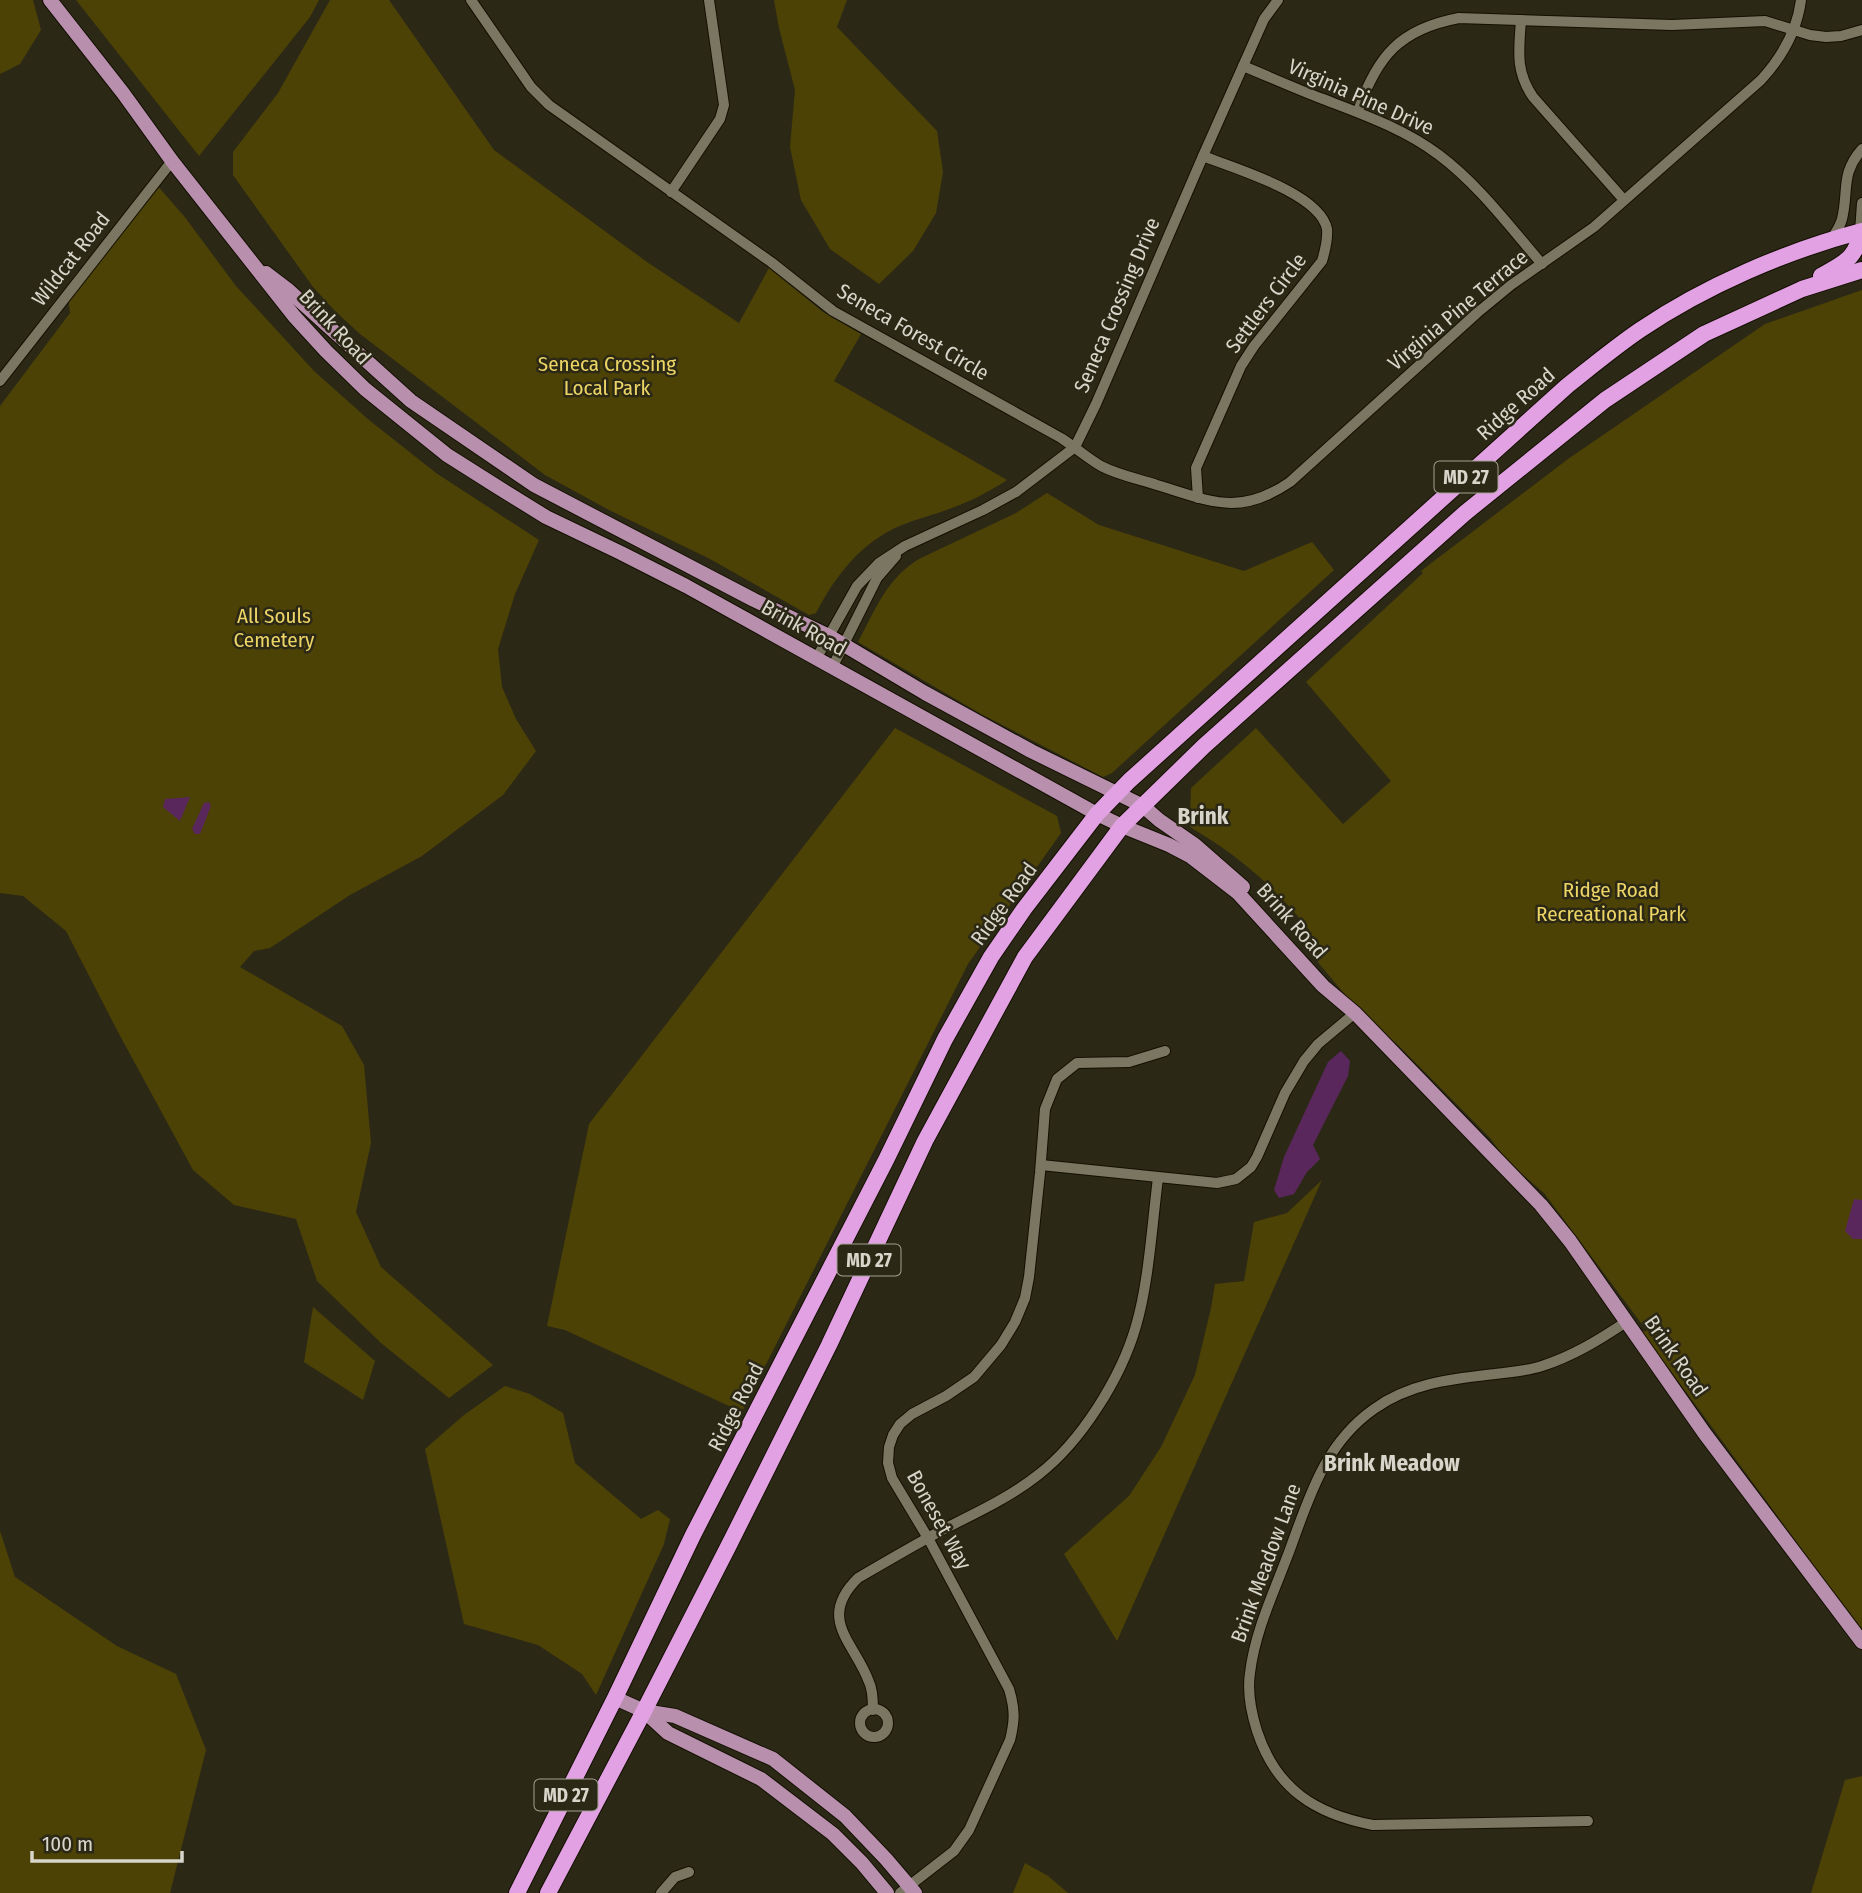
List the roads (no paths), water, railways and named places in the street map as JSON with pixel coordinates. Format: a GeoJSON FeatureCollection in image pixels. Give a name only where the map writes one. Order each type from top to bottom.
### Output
{"type":"FeatureCollection","features":[{"type":"Feature","properties":{"kind":"highway","name":"Ridge Road"},"geometry":{"type":"LineString","coordinates":[[517,1893],[945,1038],[998,947],[1097,814],[1567,386],[1640,330],[1700,295],[1750,271],[1861,232]]}},
{"type":"Feature","properties":{"kind":"highway"},"geometry":{"type":"LineString","coordinates":[[1802,289],[1847,260],[1858,247],[1861,232]]}},
{"type":"Feature","properties":{"kind":"highway","name":"MD 27"},"geometry":{"type":"LineString","coordinates":[[548,1893],[644,1712],[829,1345],[925,1141],[1025,957],[1122,826],[1214,737],[1465,513],[1605,400],[1704,334],[1802,289],[1862,270]]}},
{"type":"Feature","properties":{"kind":"main road","name":"Brink Road"},"geometry":{"type":"LineString","coordinates":[[50,0],[294,317],[365,389],[447,455],[546,517],[686,586],[1097,814],[1190,856],[1238,893],[1322,986],[1355,1013],[1541,1205],[1570,1241],[1705,1434],[1862,1642]]}},
{"type":"Feature","properties":{"kind":"main road","name":"Brink Road"},"geometry":{"type":"LineString","coordinates":[[248,258],[287,289],[411,401],[534,485],[828,636],[1031,751],[1143,806],[1238,882],[1338,990],[1355,1013]]}},
{"type":"Feature","properties":{"kind":"main road"},"geometry":{"type":"LineString","coordinates":[[615,1698],[644,1712],[668,1733],[761,1779],[833,1834],[887,1893]]}},
{"type":"Feature","properties":{"kind":"main road"},"geometry":{"type":"LineString","coordinates":[[644,1712],[675,1716],[773,1759],[845,1816],[887,1858],[908,1891]]}},
{"type":"Feature","properties":{"kind":"street","name":"Seneca Forest Circle"},"geometry":{"type":"LineString","coordinates":[[471,0],[531,87],[549,105],[771,262],[833,311],[1075,447]]}},
{"type":"Feature","properties":{"kind":"street"},"geometry":{"type":"LineString","coordinates":[[670,192],[720,119],[724,105],[709,0]]}},
{"type":"Feature","properties":{"kind":"street","name":"Seneca Crossing Drive"},"geometry":{"type":"LineString","coordinates":[[816,659],[857,586],[879,563],[905,546],[984,510],[1016,492],[1075,447],[1264,19],[1278,0]]}},
{"type":"Feature","properties":{"kind":"street","name":"Virginia Pine Terrace"},"geometry":{"type":"LineString","coordinates":[[1075,447],[1093,461],[1111,470],[1212,502],[1239,504],[1266,497],[1277,491],[1328,449],[1477,313],[1511,285],[1594,227],[1761,80],[1785,49],[1794,30],[1801,0]]}},
{"type":"Feature","properties":{"kind":"street"},"geometry":{"type":"LineString","coordinates":[[1358,111],[1372,76],[1406,38],[1440,22],[1459,18],[1672,25],[1765,21],[1826,37],[1862,30]]}},
{"type":"Feature","properties":{"kind":"street"},"geometry":{"type":"LineString","coordinates":[[1521,20],[1520,74],[1525,85],[1623,200]]}},
{"type":"Feature","properties":{"kind":"street","name":"Virginia Pine Drive"},"geometry":{"type":"LineString","coordinates":[[1243,66],[1358,111],[1436,152],[1465,176],[1542,264]]}},
{"type":"Feature","properties":{"kind":"street"},"geometry":{"type":"LineString","coordinates":[[1830,241],[1842,223],[1847,178],[1854,158],[1862,149]]}},
{"type":"Feature","properties":{"kind":"street","name":"Settlers Circle"},"geometry":{"type":"LineString","coordinates":[[1198,498],[1196,468],[1241,366],[1322,261],[1327,245],[1324,222],[1308,202],[1292,192],[1203,156]]}},
{"type":"Feature","properties":{"kind":"street","name":"Wildcat Road"},"geometry":{"type":"LineString","coordinates":[[0,381],[172,161]]}},
{"type":"Feature","properties":{"kind":"street"},"geometry":{"type":"LineString","coordinates":[[1861,232],[1862,203]]}},
{"type":"Feature","properties":{"kind":"street","name":"Seneca Crossing Drive"},"geometry":{"type":"LineString","coordinates":[[832,668],[877,578],[905,546]]}},
{"type":"Feature","properties":{"kind":"street"},"geometry":{"type":"LineString","coordinates":[[1041,1165],[1217,1184],[1236,1179],[1244,1174],[1257,1157],[1284,1094],[1304,1061],[1318,1044],[1355,1013]]}},
{"type":"Feature","properties":{"kind":"street","name":"Boneset Way"},"geometry":{"type":"LineString","coordinates":[[908,1891],[954,1851],[970,1830],[1003,1758],[1014,1724],[1014,1707],[1009,1689],[928,1538],[892,1478],[888,1463],[889,1447],[900,1424],[912,1414],[974,1377],[1001,1345],[1025,1298],[1045,1109],[1057,1079],[1077,1063],[1129,1062],[1165,1051]]}},
{"type":"Feature","properties":{"kind":"street"},"geometry":{"type":"LineString","coordinates":[[873,1710],[870,1682],[839,1624],[841,1604],[848,1587],[858,1577],[1003,1499],[1040,1474],[1092,1416],[1114,1378],[1136,1325],[1158,1178]]}},
{"type":"Feature","properties":{"kind":"street","name":"Brink Meadow Lane"},"geometry":{"type":"LineString","coordinates":[[1588,1821],[1373,1825],[1346,1820],[1322,1810],[1296,1793],[1281,1777],[1263,1750],[1250,1708],[1249,1676],[1257,1639],[1314,1484],[1332,1451],[1344,1436],[1371,1411],[1416,1387],[1446,1380],[1542,1367],[1591,1346],[1626,1322]]}},
{"type":"Feature","properties":{"kind":"street"},"geometry":{"type":"LineString","coordinates":[[661,1893],[674,1877],[689,1872]]}},
{"type":"Feature","properties":{"kind":"district","name":"Brink"},"geometry":{"type":"Point","coordinates":[1203,816]}},
{"type":"Feature","properties":{"kind":"district","name":"Brink Meadow"},"geometry":{"type":"Point","coordinates":[1392,1463]}},
{"type":"Feature","properties":{"kind":"park label","name":"Seneca Crossing Local Park"},"geometry":{"type":"Point","coordinates":[607,376]}},
{"type":"Feature","properties":{"kind":"park label","name":"All Souls Cemetery"},"geometry":{"type":"Point","coordinates":[274,628]}},
{"type":"Feature","properties":{"kind":"park label","name":"Ridge Road Recreational Park"},"geometry":{"type":"Point","coordinates":[1611,902]}}]}
